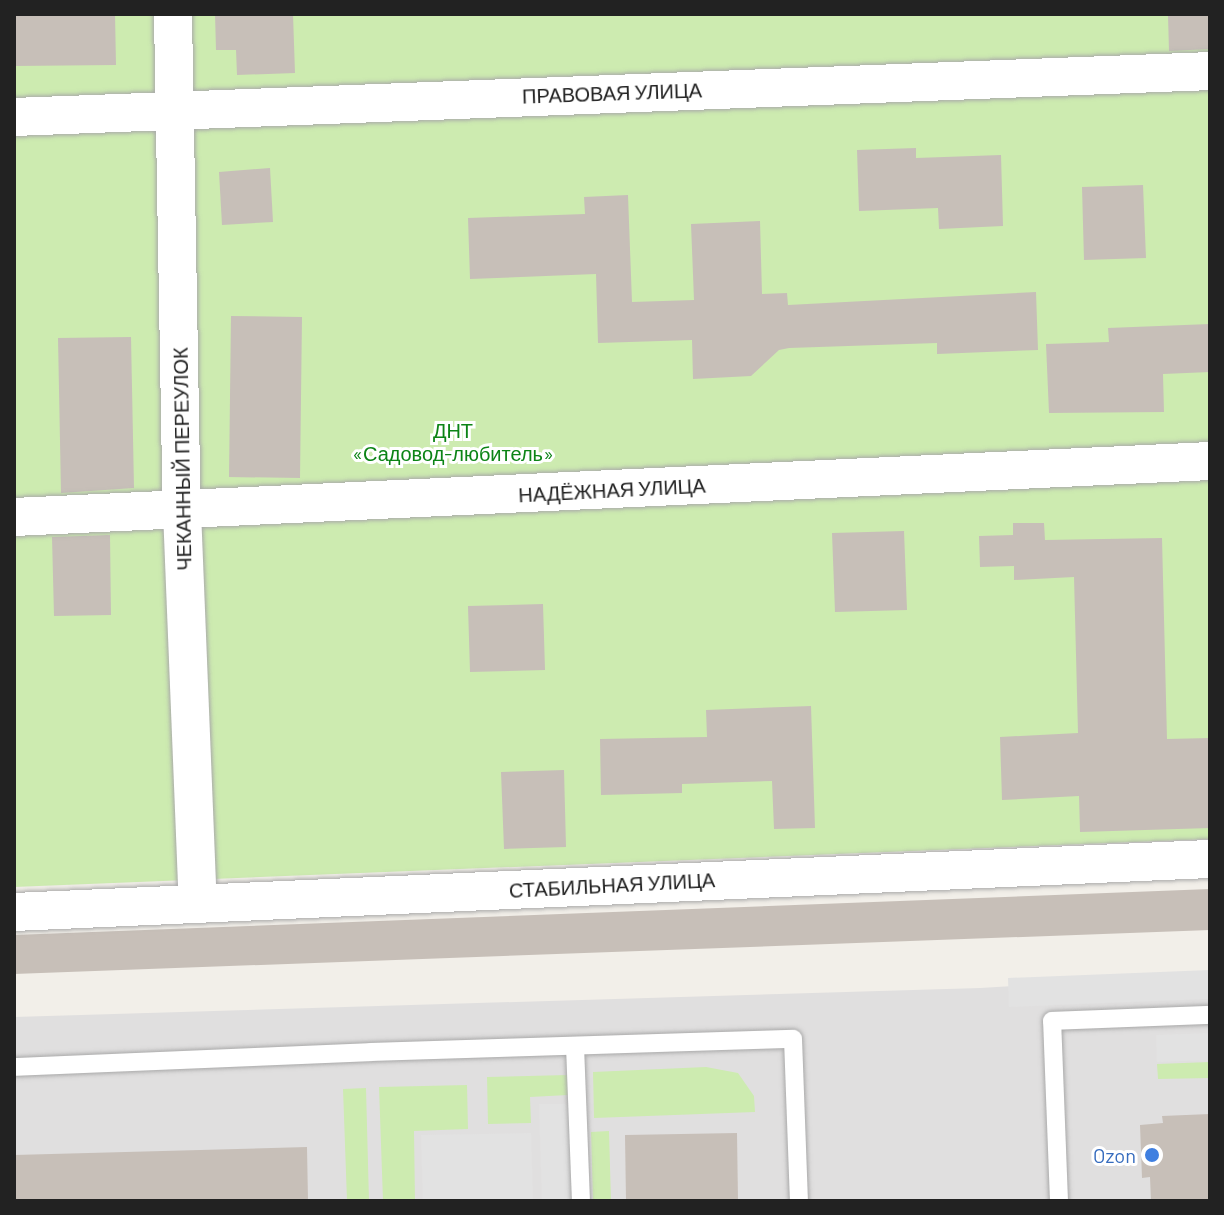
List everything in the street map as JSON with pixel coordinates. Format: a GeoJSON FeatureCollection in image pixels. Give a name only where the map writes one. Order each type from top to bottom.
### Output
{"type":"FeatureCollection","features":[{"type":"Feature","properties":{"kind":"street","name":"ЧЕКАННЫЙ ПЕРЕУЛОК"},"geometry":{"type":"LineString","coordinates":[[173,14],[182,511],[198,904]]}},
{"type":"Feature","properties":{"kind":"street","name":"ПРАВОВАЯ УЛИЦА"},"geometry":{"type":"LineString","coordinates":[[14,117],[1210,71]]}},
{"type":"Feature","properties":{"kind":"street","name":"НАДЁЖНАЯ УЛИЦА"},"geometry":{"type":"LineString","coordinates":[[14,517],[1210,461]]}},
{"type":"Feature","properties":{"kind":"street","name":"СТАБИЛЬНАЯ УЛИЦА"},"geometry":{"type":"LineString","coordinates":[[14,912],[1210,859]]}},
{"type":"Feature","properties":{"kind":"lane"},"geometry":{"type":"LineString","coordinates":[[1059,1201],[1052,1021],[1210,1015]]}},
{"type":"Feature","properties":{"kind":"lane"},"geometry":{"type":"LineString","coordinates":[[14,1067],[793,1039],[799,1201]]}},
{"type":"Feature","properties":{"kind":"lane"},"geometry":{"type":"LineString","coordinates":[[575,1046],[581,1201]]}},
{"type":"Feature","properties":{"kind":"shaded area"},"geometry":{"type":"Polygon","coordinates":[[[1210,970],[1210,999],[1009,1007],[1008,978],[1210,970]]]}},
{"type":"Feature","properties":{"kind":"shaded area"},"geometry":{"type":"Polygon","coordinates":[[[1210,975],[1210,1201],[14,1201],[14,1017],[980,988],[1210,975]]]}},
{"type":"Feature","properties":{"kind":"shaded area"},"geometry":{"type":"Polygon","coordinates":[[[1210,1033],[1210,1060],[1157,1062],[1156,1035],[1210,1033]]]}},
{"type":"Feature","properties":{"kind":"shaded area"},"geometry":{"type":"Polygon","coordinates":[[[539,1104],[571,1104],[573,1201],[542,1201],[539,1104]]]}},
{"type":"Feature","properties":{"kind":"shaded area"},"geometry":{"type":"Polygon","coordinates":[[[531,1133],[533,1201],[423,1201],[421,1135],[531,1133]]]}},
{"type":"Feature","properties":{"kind":"green space","name":"ДНТ «Садовод-любитель»"},"geometry":{"type":"Polygon","coordinates":[[[14,14],[1210,14],[1210,839],[14,887],[14,14]]]}},
{"type":"Feature","properties":{"kind":"green space"},"geometry":{"type":"Polygon","coordinates":[[[1210,1062],[1210,1078],[1158,1079],[1157,1064],[1210,1062]]]}},
{"type":"Feature","properties":{"kind":"green space"},"geometry":{"type":"Polygon","coordinates":[[[706,1067],[738,1073],[754,1096],[755,1112],[594,1118],[593,1072],[706,1067]]]}},
{"type":"Feature","properties":{"kind":"green space"},"geometry":{"type":"Polygon","coordinates":[[[568,1075],[568,1095],[530,1097],[531,1123],[488,1124],[487,1077],[568,1075]]]}},
{"type":"Feature","properties":{"kind":"green space"},"geometry":{"type":"Polygon","coordinates":[[[467,1085],[468,1129],[414,1131],[415,1201],[383,1201],[379,1087],[467,1085]]]}},
{"type":"Feature","properties":{"kind":"green space"},"geometry":{"type":"Polygon","coordinates":[[[366,1088],[369,1201],[347,1201],[343,1089],[366,1088]]]}},
{"type":"Feature","properties":{"kind":"green space"},"geometry":{"type":"Polygon","coordinates":[[[609,1131],[611,1201],[593,1201],[591,1132],[609,1131]]]}},
{"type":"Feature","properties":{"kind":"building"},"geometry":{"type":"Polygon","coordinates":[[[14,14],[115,14],[116,65],[14,66],[14,14]]]}},
{"type":"Feature","properties":{"kind":"building"},"geometry":{"type":"Polygon","coordinates":[[[215,14],[293,14],[295,73],[237,75],[236,50],[216,50],[215,14]]]}},
{"type":"Feature","properties":{"kind":"building"},"geometry":{"type":"Polygon","coordinates":[[[1210,14],[1210,49],[1169,51],[1168,15],[1210,14]]]}},
{"type":"Feature","properties":{"kind":"building"},"geometry":{"type":"Polygon","coordinates":[[[916,148],[916,158],[1001,155],[1003,226],[939,229],[938,208],[859,211],[857,150],[916,148]]]}},
{"type":"Feature","properties":{"kind":"building"},"geometry":{"type":"Polygon","coordinates":[[[270,168],[273,222],[222,225],[219,172],[270,168]]]}},
{"type":"Feature","properties":{"kind":"building"},"geometry":{"type":"Polygon","coordinates":[[[1143,185],[1146,258],[1084,260],[1082,187],[1143,185]]]}},
{"type":"Feature","properties":{"kind":"building"},"geometry":{"type":"Polygon","coordinates":[[[628,195],[632,302],[694,300],[691,224],[760,221],[762,294],[787,293],[788,305],[1036,292],[1038,350],[937,354],[937,343],[789,348],[779,350],[751,376],[693,379],[692,340],[598,343],[596,274],[470,279],[468,218],[585,214],[584,197],[628,195]]]}},
{"type":"Feature","properties":{"kind":"building"},"geometry":{"type":"Polygon","coordinates":[[[231,316],[302,317],[300,478],[229,477],[231,316]]]}},
{"type":"Feature","properties":{"kind":"building"},"geometry":{"type":"Polygon","coordinates":[[[1210,324],[1210,372],[1163,374],[1164,412],[1049,413],[1046,344],[1109,342],[1108,328],[1210,324]]]}},
{"type":"Feature","properties":{"kind":"building"},"geometry":{"type":"Polygon","coordinates":[[[131,337],[134,488],[61,493],[58,338],[131,337]]]}},
{"type":"Feature","properties":{"kind":"building"},"geometry":{"type":"Polygon","coordinates":[[[1013,523],[1044,523],[1045,540],[1162,538],[1167,739],[1210,738],[1210,828],[1080,832],[1079,796],[1002,800],[1000,737],[1078,733],[1074,577],[1014,580],[1014,566],[980,567],[979,536],[1013,535],[1013,523]]]}},
{"type":"Feature","properties":{"kind":"building"},"geometry":{"type":"Polygon","coordinates":[[[904,531],[907,610],[835,612],[832,533],[904,531]]]}},
{"type":"Feature","properties":{"kind":"building"},"geometry":{"type":"Polygon","coordinates":[[[110,535],[111,615],[54,616],[52,537],[110,535]]]}},
{"type":"Feature","properties":{"kind":"building"},"geometry":{"type":"Polygon","coordinates":[[[543,604],[545,670],[470,672],[468,606],[543,604]]]}},
{"type":"Feature","properties":{"kind":"building"},"geometry":{"type":"Polygon","coordinates":[[[811,706],[815,828],[774,829],[772,781],[682,784],[682,793],[601,795],[600,739],[707,737],[706,710],[811,706]]]}},
{"type":"Feature","properties":{"kind":"building"},"geometry":{"type":"Polygon","coordinates":[[[564,770],[566,847],[504,849],[501,772],[564,770]]]}},
{"type":"Feature","properties":{"kind":"building"},"geometry":{"type":"Polygon","coordinates":[[[1210,889],[1210,930],[14,974],[14,935],[1210,889]]]}},
{"type":"Feature","properties":{"kind":"building"},"geometry":{"type":"Polygon","coordinates":[[[1210,1114],[1210,1201],[1151,1201],[1150,1177],[1142,1178],[1140,1125],[1163,1123],[1162,1116],[1210,1114]]]}},
{"type":"Feature","properties":{"kind":"building"},"geometry":{"type":"Polygon","coordinates":[[[737,1133],[738,1201],[626,1201],[625,1135],[737,1133]]]}},
{"type":"Feature","properties":{"kind":"building"},"geometry":{"type":"Polygon","coordinates":[[[307,1147],[308,1201],[14,1201],[14,1155],[307,1147]]]}},
{"type":"Feature","properties":{"kind":"place","name":"Ozon"},"geometry":{"type":"Point","coordinates":[1152,1155]}}]}
